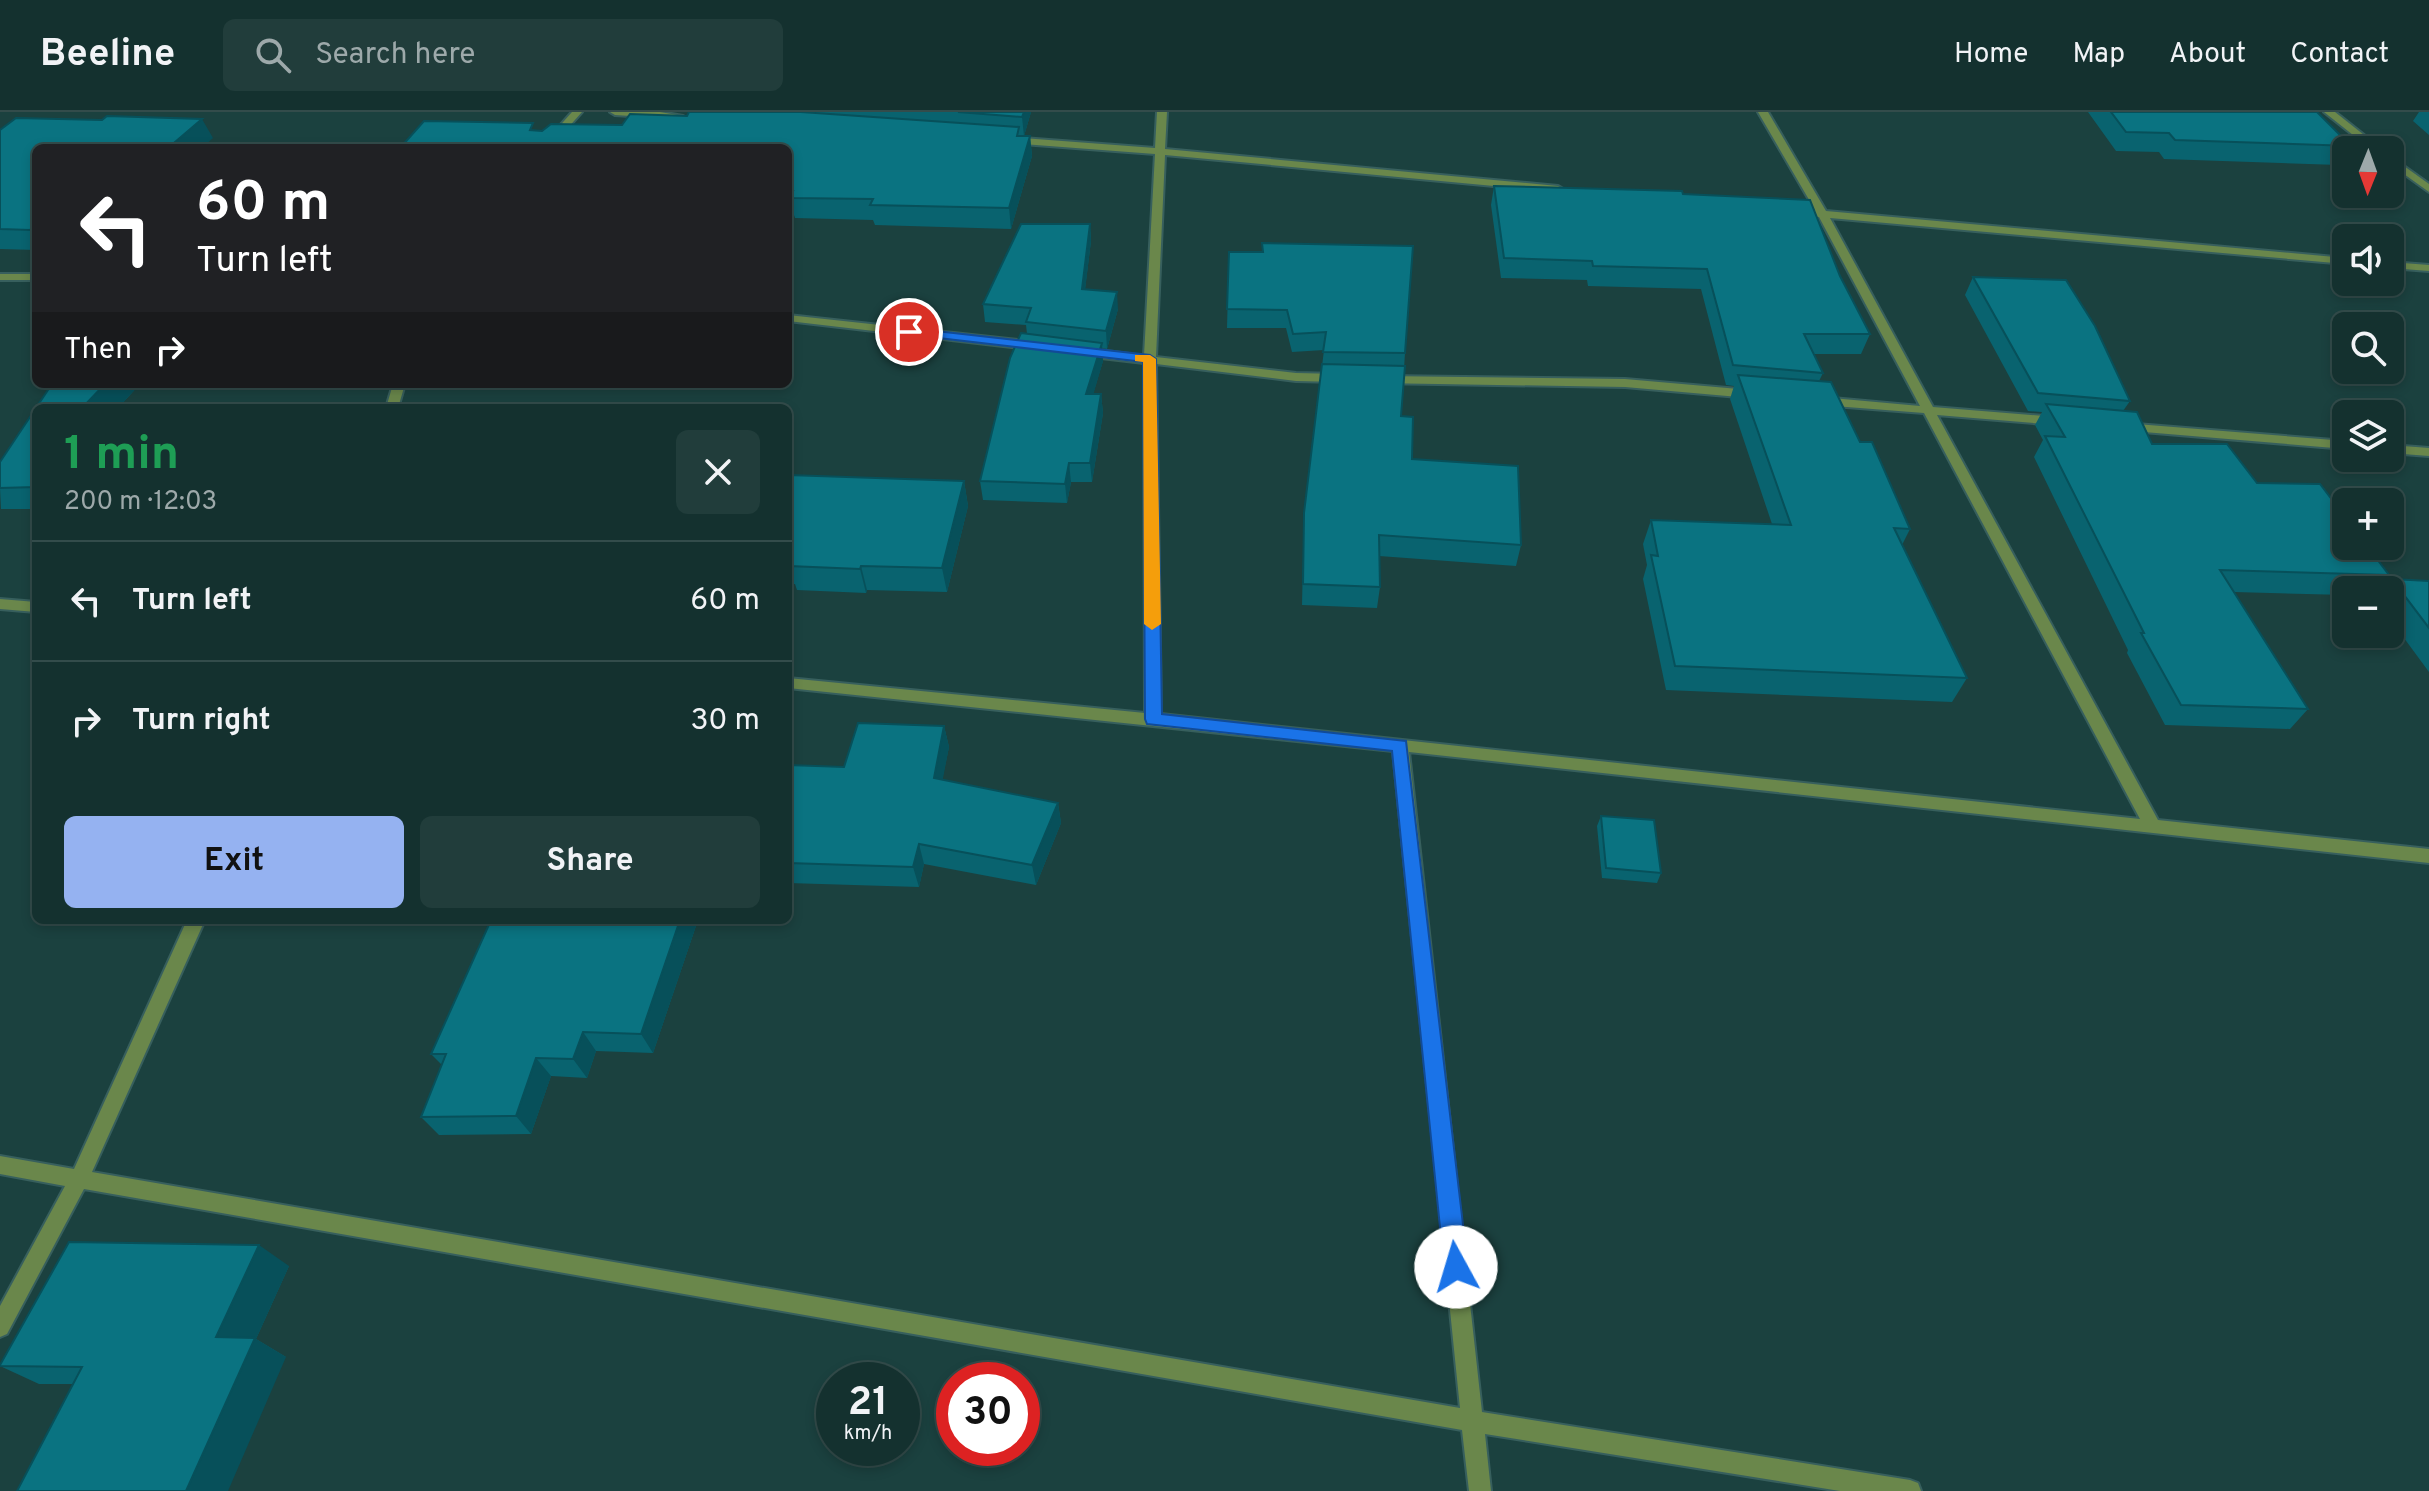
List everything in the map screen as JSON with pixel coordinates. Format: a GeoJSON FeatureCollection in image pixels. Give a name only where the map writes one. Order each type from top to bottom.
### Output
{"type":"FeatureCollection","features":[{"type":"Feature","properties":{"kind":"street"},"geometry":{"type":"LineString","coordinates":[[549,144],[577,112]]}},
{"type":"Feature","properties":{"kind":"street"},"geometry":{"type":"LineString","coordinates":[[615,112],[693,117]]}},
{"type":"Feature","properties":{"kind":"street"},"geometry":{"type":"LineString","coordinates":[[1153,719],[1150,359],[1162,112]]}},
{"type":"Feature","properties":{"kind":"street"},"geometry":{"type":"LineString","coordinates":[[1763,112],[1823,215],[2152,825]]}},
{"type":"Feature","properties":{"kind":"street"},"geometry":{"type":"LineString","coordinates":[[2329,112],[2360,136]]}},
{"type":"Feature","properties":{"kind":"street"},"geometry":{"type":"LineString","coordinates":[[988,138],[1569,190]]}},
{"type":"Feature","properties":{"kind":"street"},"geometry":{"type":"LineString","coordinates":[[2404,170],[2429,189]]}},
{"type":"Feature","properties":{"kind":"street"},"geometry":{"type":"LineString","coordinates":[[1789,212],[2332,260]]}},
{"type":"Feature","properties":{"kind":"street"},"geometry":{"type":"LineString","coordinates":[[2404,266],[2429,268]]}},
{"type":"Feature","properties":{"kind":"street"},"geometry":{"type":"LineString","coordinates":[[0,277],[32,277]]}},
{"type":"Feature","properties":{"kind":"street"},"geometry":{"type":"LineString","coordinates":[[792,318],[1055,348]]}},
{"type":"Feature","properties":{"kind":"street"},"geometry":{"type":"LineString","coordinates":[[1071,350],[1296,377],[1355,379]]}},
{"type":"Feature","properties":{"kind":"street"},"geometry":{"type":"LineString","coordinates":[[1370,379],[1625,383],[1762,396]]}},
{"type":"Feature","properties":{"kind":"street"},"geometry":{"type":"LineString","coordinates":[[1807,400],[2068,422]]}},
{"type":"Feature","properties":{"kind":"street"},"geometry":{"type":"LineString","coordinates":[[2114,426],[2332,444]]}},
{"type":"Feature","properties":{"kind":"street"},"geometry":{"type":"LineString","coordinates":[[2404,450],[2429,452]]}},
{"type":"Feature","properties":{"kind":"street"},"geometry":{"type":"LineString","coordinates":[[0,604],[32,607]]}},
{"type":"Feature","properties":{"kind":"street"},"geometry":{"type":"LineString","coordinates":[[792,683],[1400,745],[2429,856]]}},
{"type":"Feature","properties":{"kind":"street"},"geometry":{"type":"LineString","coordinates":[[1400,745],[1480,1491]]}},
{"type":"Feature","properties":{"kind":"street"},"geometry":{"type":"LineString","coordinates":[[0,1327],[80,1177],[194,924]]}},
{"type":"Feature","properties":{"kind":"street"},"geometry":{"type":"LineString","coordinates":[[0,1165],[1473,1421],[1910,1491]]}},
{"type":"Feature","properties":{"kind":"building"},"geometry":{"type":"Polygon","coordinates":[[[689,112],[801,112],[1019,127],[1017,136],[1030,136],[1009,208],[870,205],[873,199],[792,198],[792,144],[404,144],[424,121],[533,123],[530,130],[542,131],[551,124],[622,125],[630,114],[687,116],[689,112]]]}},
{"type":"Feature","properties":{"kind":"building"},"geometry":{"type":"Polygon","coordinates":[[[958,112],[1024,112],[1022,117],[958,112]]]}},
{"type":"Feature","properties":{"kind":"building"},"geometry":{"type":"Polygon","coordinates":[[[2111,112],[2317,112],[2341,136],[2332,136],[2332,145],[2175,140],[2169,133],[2126,132],[2111,112]]]}},
{"type":"Feature","properties":{"kind":"building"},"geometry":{"type":"Polygon","coordinates":[[[107,116],[202,119],[173,144],[32,144],[32,228],[0,229],[0,130],[16,118],[102,120],[107,116]]]}},
{"type":"Feature","properties":{"kind":"building"},"geometry":{"type":"Polygon","coordinates":[[[1494,186],[1682,191],[1683,194],[1810,200],[1840,276],[1870,334],[1804,334],[1823,373],[1733,365],[1707,269],[1593,266],[1592,261],[1504,258],[1494,186]]]}},
{"type":"Feature","properties":{"kind":"building"},"geometry":{"type":"Polygon","coordinates":[[[1021,224],[1090,224],[1082,289],[1117,292],[1106,331],[1026,322],[1031,308],[983,304],[1021,224]]]}},
{"type":"Feature","properties":{"kind":"building"},"geometry":{"type":"Polygon","coordinates":[[[1262,243],[1413,246],[1405,353],[1323,352],[1326,332],[1293,334],[1287,310],[1227,309],[1229,252],[1263,252],[1262,243]]]}},
{"type":"Feature","properties":{"kind":"building"},"geometry":{"type":"Polygon","coordinates":[[[1973,277],[2066,280],[2095,326],[2130,401],[2038,393],[1973,277]]]}},
{"type":"Feature","properties":{"kind":"building"},"geometry":{"type":"Polygon","coordinates":[[[1021,333],[1102,343],[1086,394],[1101,394],[1090,463],[1069,463],[1065,484],[980,481],[1010,358],[1021,333]]]}},
{"type":"Feature","properties":{"kind":"building"},"geometry":{"type":"Polygon","coordinates":[[[1322,364],[1405,366],[1401,416],[1413,417],[1412,459],[1518,466],[1521,545],[1379,535],[1380,587],[1303,584],[1304,513],[1322,364]]]}},
{"type":"Feature","properties":{"kind":"building"},"geometry":{"type":"Polygon","coordinates":[[[1738,375],[1831,382],[1860,442],[1872,442],[1910,529],[1894,528],[1967,678],[1675,666],[1651,555],[1658,556],[1651,520],[1791,525],[1738,375]]]}},
{"type":"Feature","properties":{"kind":"building"},"geometry":{"type":"Polygon","coordinates":[[[49,388],[101,388],[86,404],[39,404],[49,388]]]}},
{"type":"Feature","properties":{"kind":"building"},"geometry":{"type":"Polygon","coordinates":[[[2046,404],[2137,412],[2152,444],[2227,444],[2257,483],[2320,484],[2332,500],[2332,560],[2378,560],[2389,575],[2220,570],[2308,709],[2181,705],[2141,633],[2144,633],[2045,436],[2065,437],[2046,404]]]}},
{"type":"Feature","properties":{"kind":"building"},"geometry":{"type":"Polygon","coordinates":[[[32,414],[32,487],[0,488],[0,462],[32,414]]]}},
{"type":"Feature","properties":{"kind":"building"},"geometry":{"type":"Polygon","coordinates":[[[792,475],[964,481],[942,568],[861,566],[860,569],[792,566],[792,475]]]}},
{"type":"Feature","properties":{"kind":"building"},"geometry":{"type":"Polygon","coordinates":[[[2404,580],[2429,581],[2429,628],[2404,595],[2404,580]]]}},
{"type":"Feature","properties":{"kind":"building"},"geometry":{"type":"Polygon","coordinates":[[[858,723],[944,726],[934,778],[1058,803],[1032,865],[919,844],[913,867],[792,863],[792,765],[844,767],[858,723]]]}},
{"type":"Feature","properties":{"kind":"building"},"geometry":{"type":"Polygon","coordinates":[[[1601,816],[1654,820],[1661,873],[1606,868],[1601,816]]]}},
{"type":"Feature","properties":{"kind":"building"},"geometry":{"type":"Polygon","coordinates":[[[489,924],[679,924],[641,1034],[583,1032],[573,1059],[536,1058],[516,1116],[421,1117],[446,1054],[431,1054],[489,924]]]}},
{"type":"Feature","properties":{"kind":"building"},"geometry":{"type":"Polygon","coordinates":[[[69,1242],[259,1245],[216,1337],[255,1338],[186,1491],[17,1491],[82,1367],[0,1365],[69,1242]]]}},
{"type":"Feature","properties":{"kind":"slow traffic"},"geometry":{"type":"LineString","coordinates":[[1140,358],[1150,359],[1152,624]]}},
{"type":"Feature","properties":{"kind":"route"},"geometry":{"type":"LineString","coordinates":[[909,332],[1150,359],[1153,719],[1400,745],[1456,1267]]}}]}
